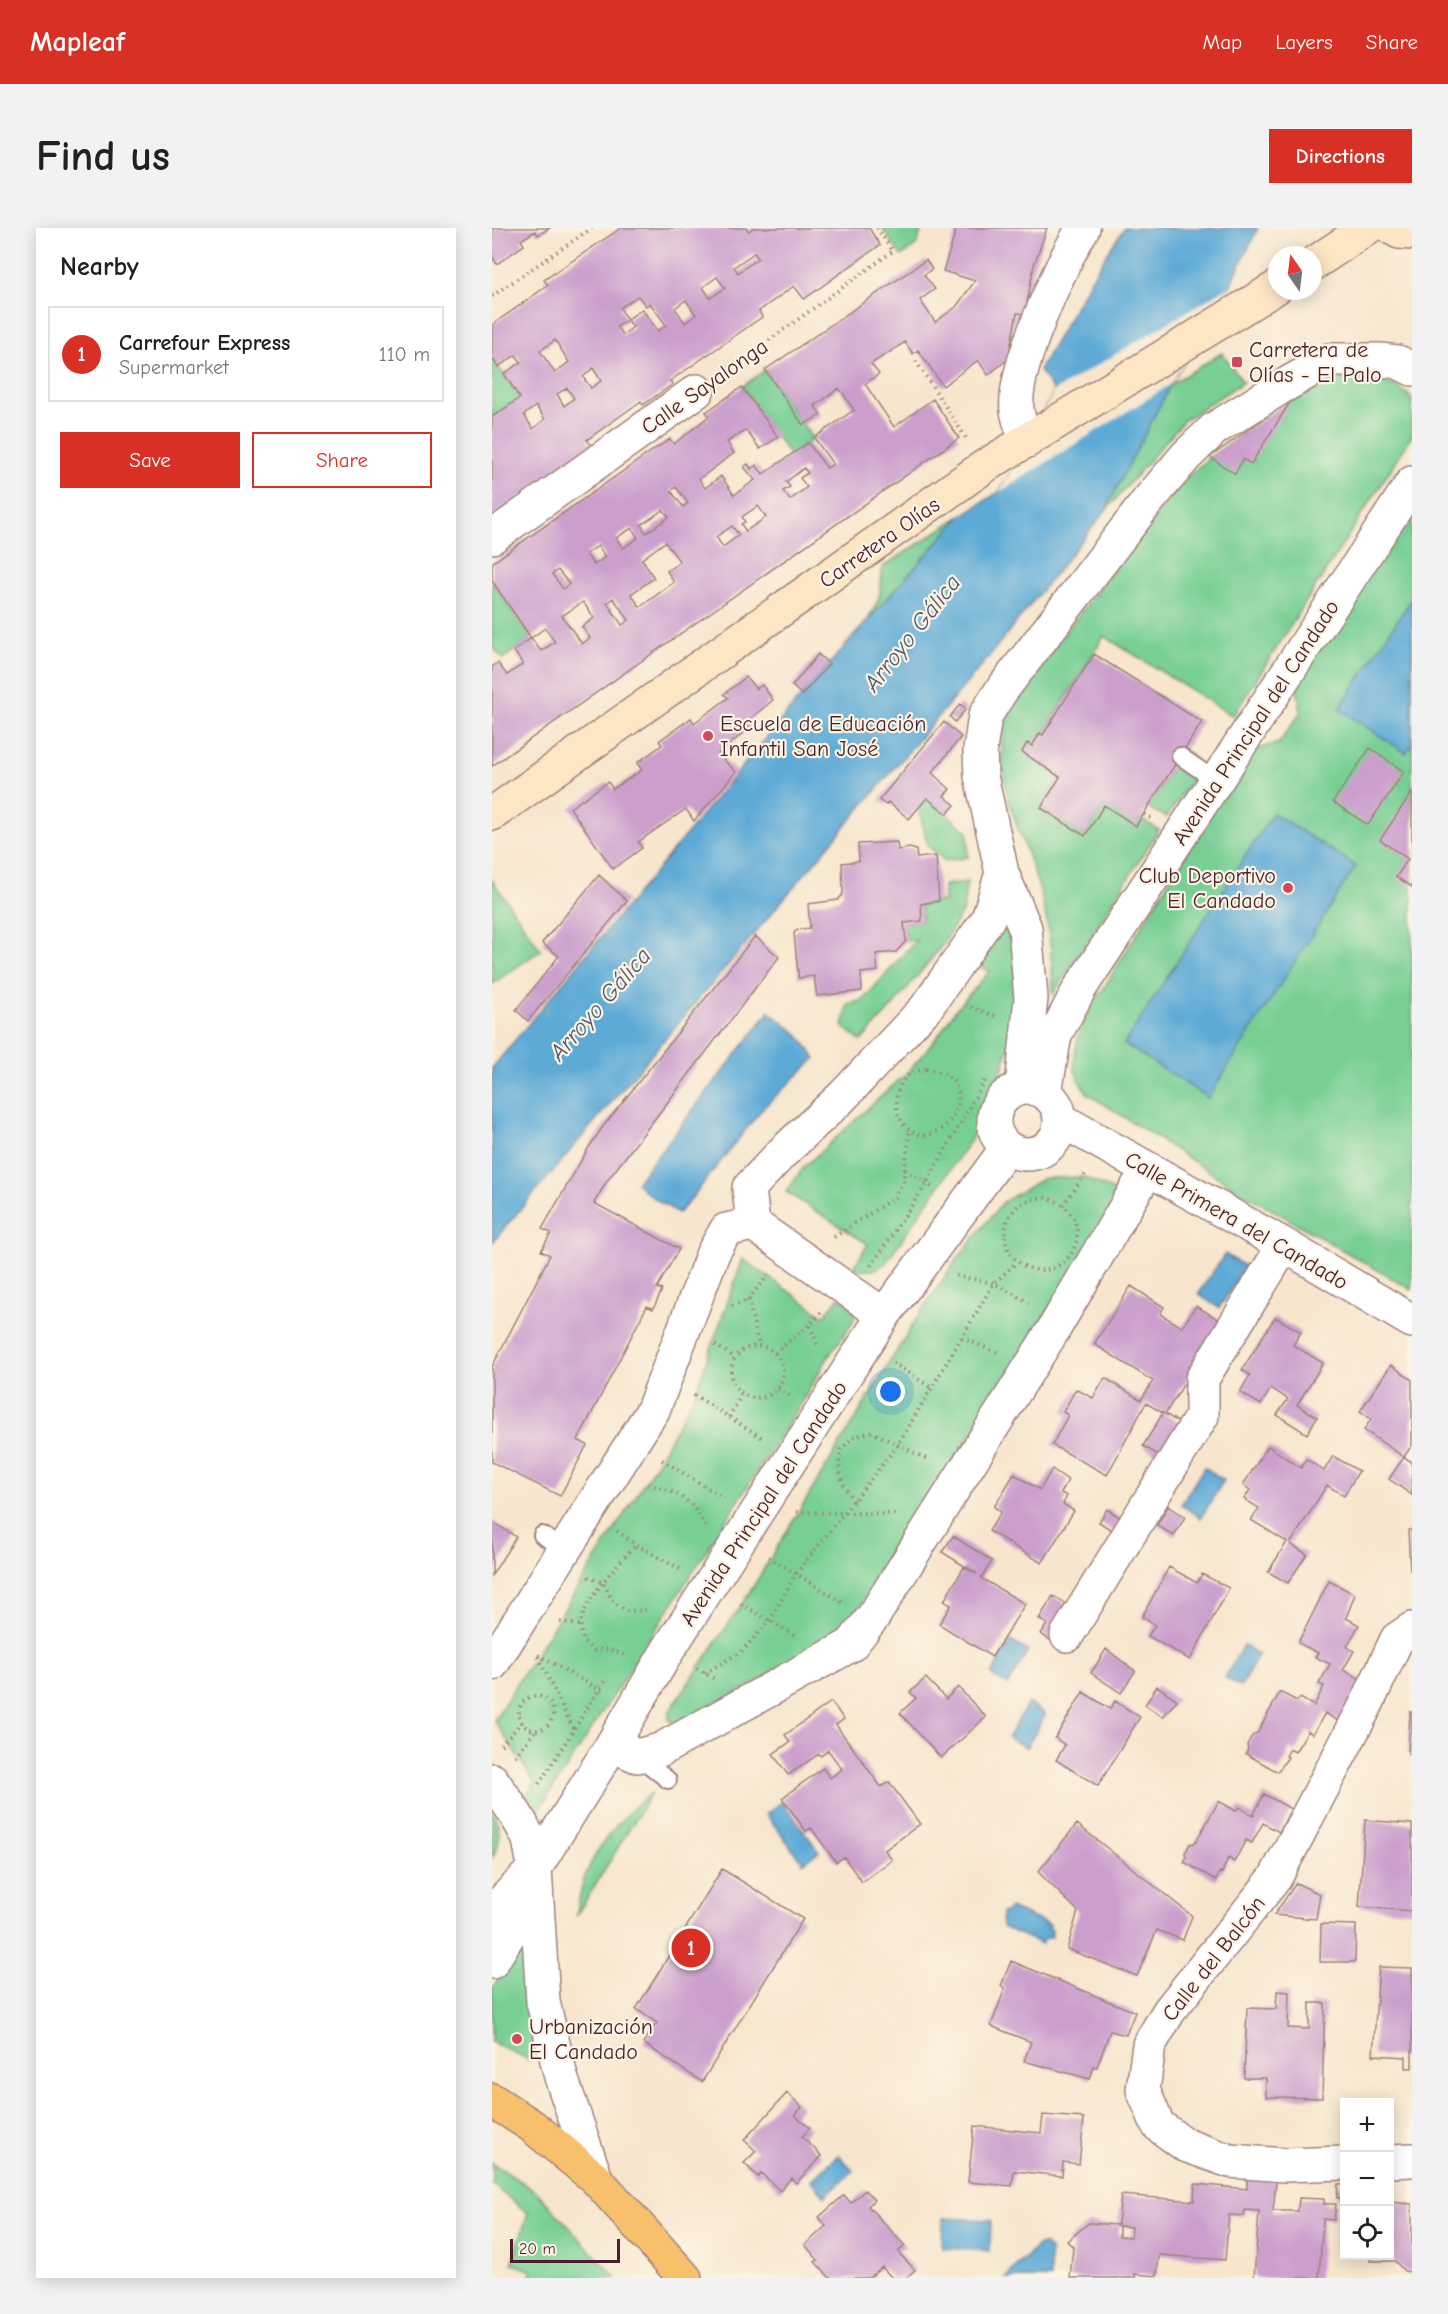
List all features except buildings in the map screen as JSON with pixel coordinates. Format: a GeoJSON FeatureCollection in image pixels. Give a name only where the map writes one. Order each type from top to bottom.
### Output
{"type":"FeatureCollection","features":[{"type":"Feature","properties":{"kind":"main road"},"geometry":{"type":"LineString","coordinates":[[1322,258],[1366,228]]}},
{"type":"Feature","properties":{"kind":"main road"},"geometry":{"type":"LineString","coordinates":[[1392,228],[1399,232],[1412,233]]}},
{"type":"Feature","properties":{"kind":"main road","name":"Carretera Olías"},"geometry":{"type":"LineString","coordinates":[[492,814],[985,466],[1268,293]]}},
{"type":"Feature","properties":{"kind":"main road"},"geometry":{"type":"LineString","coordinates":[[492,2100],[532,2126],[596,2179],[685,2278]]}},
{"type":"Feature","properties":{"kind":"street"},"geometry":{"type":"LineString","coordinates":[[1027,441],[1017,410],[1021,370],[1063,263],[1083,228]]}},
{"type":"Feature","properties":{"kind":"street"},"geometry":{"type":"LineString","coordinates":[[1033,1089],[1028,1029],[1031,998],[1024,928],[1002,873],[981,776],[980,750],[985,716],[1001,691],[1147,502],[1186,456],[1214,429],[1329,360],[1382,360],[1398,362],[1412,369]]}},
{"type":"Feature","properties":{"kind":"street","name":"Calle Sayalonga"},"geometry":{"type":"LineString","coordinates":[[492,537],[697,392]]}},
{"type":"Feature","properties":{"kind":"street","name":"Avenida Principal del Candado"},"geometry":{"type":"LineString","coordinates":[[1033,1089],[1069,1007],[1412,483]]}},
{"type":"Feature","properties":{"kind":"street"},"geometry":{"type":"LineString","coordinates":[[753,1224],[749,1188],[782,1153],[843,1096],[926,1008],[988,919],[1002,873]]}},
{"type":"Feature","properties":{"kind":"street"},"geometry":{"type":"LineString","coordinates":[[1033,1089],[1057,1104],[1061,1120],[1056,1139],[1042,1151],[1024,1155],[1007,1148],[996,1137],[992,1120],[996,1105],[1006,1093],[1033,1089]]}},
{"type":"Feature","properties":{"kind":"street","name":"Calle Primera del Candado"},"geometry":{"type":"LineString","coordinates":[[1061,1120],[1284,1245],[1412,1322]]}},
{"type":"Feature","properties":{"kind":"street","name":"Avenida Principal del Candado"},"geometry":{"type":"LineString","coordinates":[[492,1912],[535,1868],[625,1750],[632,1711],[661,1662],[884,1315],[1007,1148]]}},
{"type":"Feature","properties":{"kind":"street"},"geometry":{"type":"LineString","coordinates":[[625,1750],[660,1750],[851,1645],[873,1617],[962,1476],[1148,1169]]}},
{"type":"Feature","properties":{"kind":"street"},"geometry":{"type":"LineString","coordinates":[[492,1664],[556,1548],[597,1499],[653,1410],[713,1253],[726,1230],[753,1224],[884,1315]]}},
{"type":"Feature","properties":{"kind":"street"},"geometry":{"type":"LineString","coordinates":[[1068,1635],[1202,1416],[1202,1378],[1284,1245]]}},
{"type":"Feature","properties":{"kind":"street","name":"Calle del Balcón"},"geometry":{"type":"LineString","coordinates":[[1340,2163],[1285,2166],[1230,2161],[1185,2145],[1158,2125],[1143,2090],[1149,2044],[1169,2011],[1275,1878],[1366,1705],[1397,1639],[1412,1629]]}},
{"type":"Feature","properties":{"kind":"street"},"geometry":{"type":"LineString","coordinates":[[492,1780],[517,1817],[530,1842],[529,1848],[535,1868],[543,2002],[561,2078],[596,2179]]}},
{"type":"Feature","properties":{"kind":"street","name":"Avenida Principal del Candado"},"geometry":{"type":"LineString","coordinates":[[492,1902],[502,1889],[535,1868]]}},
{"type":"Feature","properties":{"kind":"street","name":"Avenida Principal del Candado"},"geometry":{"type":"LineString","coordinates":[[492,1962],[520,1916],[535,1868]]}},
{"type":"Feature","properties":{"kind":"street"},"geometry":{"type":"LineString","coordinates":[[1394,2161],[1412,2160]]}},
{"type":"Feature","properties":{"kind":"lane"},"geometry":{"type":"LineString","coordinates":[[1180,756],[1216,781]]}},
{"type":"Feature","properties":{"kind":"lane"},"geometry":{"type":"LineString","coordinates":[[625,1750],[668,1780]]}},
{"type":"Feature","properties":{"kind":"path"},"geometry":{"type":"LineString","coordinates":[[492,296],[592,228]]}},
{"type":"Feature","properties":{"kind":"path","name":"Calle Sayalonga"},"geometry":{"type":"LineString","coordinates":[[697,392],[893,251],[876,228]]}},
{"type":"Feature","properties":{"kind":"path"},"geometry":{"type":"LineString","coordinates":[[916,361],[985,466]]}},
{"type":"Feature","properties":{"kind":"path"},"geometry":{"type":"LineString","coordinates":[[937,993],[1028,1029]]}},
{"type":"Feature","properties":{"kind":"path"},"geometry":{"type":"LineString","coordinates":[[926,1069],[939,1071],[950,1078],[956,1089],[958,1099],[956,1115],[945,1127],[934,1132],[921,1134],[910,1130],[902,1121],[897,1109],[896,1095],[912,1073],[926,1069]]}},
{"type":"Feature","properties":{"kind":"path"},"geometry":{"type":"LineString","coordinates":[[775,1353],[792,1337],[810,1326],[841,1285],[869,1270],[926,1184],[964,1121],[986,1076]]}},
{"type":"Feature","properties":{"kind":"path"},"geometry":{"type":"LineString","coordinates":[[956,1115],[964,1121]]}},
{"type":"Feature","properties":{"kind":"path"},"geometry":{"type":"LineString","coordinates":[[799,1255],[847,1230],[895,1197],[903,1181],[910,1130]]}},
{"type":"Feature","properties":{"kind":"path"},"geometry":{"type":"LineString","coordinates":[[1038,1197],[1052,1199],[1063,1205],[1073,1216],[1077,1230],[1076,1244],[1069,1257],[1058,1266],[1044,1270],[1029,1269],[1017,1262],[1007,1250],[1004,1235],[1007,1220],[1014,1209],[1025,1201],[1038,1197]]}},
{"type":"Feature","properties":{"kind":"path"},"geometry":{"type":"LineString","coordinates":[[705,1673],[741,1652],[770,1620],[795,1575],[897,1446],[994,1283],[1017,1262]]}},
{"type":"Feature","properties":{"kind":"path"},"geometry":{"type":"LineString","coordinates":[[920,1267],[947,1275],[994,1283],[1058,1321]]}},
{"type":"Feature","properties":{"kind":"path"},"geometry":{"type":"LineString","coordinates":[[748,1300],[759,1346]]}},
{"type":"Feature","properties":{"kind":"path"},"geometry":{"type":"LineString","coordinates":[[865,1345],[932,1388]]}},
{"type":"Feature","properties":{"kind":"path"},"geometry":{"type":"LineString","coordinates":[[759,1346],[770,1348],[775,1353],[779,1356],[783,1367],[783,1378],[778,1389],[768,1396],[755,1399],[742,1394],[733,1384],[730,1371],[734,1357],[741,1351],[759,1346]]}},
{"type":"Feature","properties":{"kind":"path"},"geometry":{"type":"LineString","coordinates":[[665,1378],[793,1458]]}},
{"type":"Feature","properties":{"kind":"path"},"geometry":{"type":"LineString","coordinates":[[729,1417],[742,1394]]}},
{"type":"Feature","properties":{"kind":"path"},"geometry":{"type":"LineString","coordinates":[[853,1501],[843,1484],[840,1466],[841,1450],[853,1437],[872,1432],[962,1476]]}},
{"type":"Feature","properties":{"kind":"path"},"geometry":{"type":"LineString","coordinates":[[633,1442],[752,1522],[795,1575],[873,1617]]}},
{"type":"Feature","properties":{"kind":"path"},"geometry":{"type":"LineString","coordinates":[[716,1577],[697,1511],[684,1498],[667,1489],[648,1485],[597,1499],[636,1545],[716,1577],[770,1620],[829,1658]]}},
{"type":"Feature","properties":{"kind":"path"},"geometry":{"type":"LineString","coordinates":[[752,1522],[845,1512],[938,1514]]}},
{"type":"Feature","properties":{"kind":"path"},"geometry":{"type":"LineString","coordinates":[[636,1545],[617,1563],[583,1614],[580,1625],[583,1642],[594,1650],[609,1649],[705,1673],[750,1701]]}},
{"type":"Feature","properties":{"kind":"path"},"geometry":{"type":"LineString","coordinates":[[556,1548],[585,1576],[604,1583],[612,1600],[626,1611],[650,1610]]}},
{"type":"Feature","properties":{"kind":"path"},"geometry":{"type":"LineString","coordinates":[[574,1730],[536,1654],[632,1711]]}},
{"type":"Feature","properties":{"kind":"path"},"geometry":{"type":"LineString","coordinates":[[535,1695],[544,1697],[550,1702],[554,1710],[553,1721],[545,1728],[535,1731],[525,1727],[522,1722],[519,1712],[526,1698],[535,1695]]}},
{"type":"Feature","properties":{"kind":"path"},"geometry":{"type":"LineString","coordinates":[[550,1702],[557,1698]]}},
{"type":"Feature","properties":{"kind":"path"},"geometry":{"type":"LineString","coordinates":[[499,1747],[522,1722]]}},
{"type":"Feature","properties":{"kind":"green space"},"geometry":{"type":"Polygon","coordinates":[[[882,228],[922,228],[917,245],[901,256],[882,228]]]}},
{"type":"Feature","properties":{"kind":"green space"},"geometry":{"type":"Polygon","coordinates":[[[1222,353],[1243,382],[1184,420],[1103,514],[1171,384],[1222,353]]]}},
{"type":"Feature","properties":{"kind":"green space"},"geometry":{"type":"Polygon","coordinates":[[[492,358],[520,398],[492,417],[492,358]]]}},
{"type":"Feature","properties":{"kind":"green space"},"geometry":{"type":"Polygon","coordinates":[[[765,370],[813,439],[790,456],[742,387],[765,370]]]}},
{"type":"Feature","properties":{"kind":"green space"},"geometry":{"type":"Polygon","coordinates":[[[1364,377],[1390,384],[1402,390],[1412,399],[1412,436],[1233,716],[1104,636],[1043,735],[1040,734],[1032,746],[1027,743],[1022,752],[1060,777],[1041,808],[1085,836],[1104,805],[1136,825],[1141,819],[1159,830],[1053,995],[1045,911],[1009,801],[1004,777],[1001,752],[1004,727],[1012,700],[1187,477],[1210,457],[1300,394],[1340,379],[1364,377]]]}},
{"type":"Feature","properties":{"kind":"green space","name":"Club Deportivo El Candado"},"geometry":{"type":"Polygon","coordinates":[[[1412,511],[1412,1290],[1243,1193],[1091,1096],[1078,1080],[1074,1063],[1081,1025],[1249,751],[1279,743],[1301,712],[1296,683],[1412,511]]]}},
{"type":"Feature","properties":{"kind":"green space"},"geometry":{"type":"Polygon","coordinates":[[[961,516],[867,621],[879,598],[883,567],[961,516]]]}},
{"type":"Feature","properties":{"kind":"green space"},"geometry":{"type":"Polygon","coordinates":[[[492,581],[531,638],[503,659],[492,646],[492,581]]]}},
{"type":"Feature","properties":{"kind":"green space"},"geometry":{"type":"Polygon","coordinates":[[[1174,766],[1194,776],[1167,817],[1147,808],[1174,766]]]}},
{"type":"Feature","properties":{"kind":"green space"},"geometry":{"type":"Polygon","coordinates":[[[927,798],[968,832],[968,857],[945,861],[928,846],[918,808],[927,798]]]}},
{"type":"Feature","properties":{"kind":"green space"},"geometry":{"type":"Polygon","coordinates":[[[492,880],[541,950],[492,984],[492,880]]]}},
{"type":"Feature","properties":{"kind":"green space"},"geometry":{"type":"Polygon","coordinates":[[[967,882],[963,910],[944,943],[861,1041],[843,1027],[848,1004],[863,1000],[916,940],[906,941],[904,923],[922,921],[921,904],[944,901],[944,885],[967,882]]]}},
{"type":"Feature","properties":{"kind":"green space"},"geometry":{"type":"Polygon","coordinates":[[[1003,929],[1016,943],[1014,1031],[994,1096],[970,1141],[885,1264],[874,1270],[852,1270],[868,1244],[786,1192],[804,1167],[910,1070],[938,1036],[956,1009],[990,971],[970,963],[992,931],[1003,929]]]}},
{"type":"Feature","properties":{"kind":"green space"},"geometry":{"type":"Polygon","coordinates":[[[1083,1177],[1116,1192],[1118,1202],[855,1615],[818,1645],[682,1726],[669,1721],[669,1712],[748,1595],[915,1321],[958,1258],[1003,1202],[1044,1178],[1083,1177]]]}},
{"type":"Feature","properties":{"kind":"green space"},"geometry":{"type":"Polygon","coordinates":[[[743,1259],[824,1316],[839,1297],[852,1307],[855,1315],[852,1324],[830,1354],[799,1407],[538,1812],[532,1815],[518,1805],[535,1783],[494,1720],[658,1461],[695,1393],[743,1259]]]}},
{"type":"Feature","properties":{"kind":"green space"},"geometry":{"type":"Polygon","coordinates":[[[652,1792],[576,1916],[581,1888],[596,1853],[621,1820],[652,1792]]]}},
{"type":"Feature","properties":{"kind":"green space"},"geometry":{"type":"Polygon","coordinates":[[[492,1812],[499,1835],[492,1858],[492,1812]]]}},
{"type":"Feature","properties":{"kind":"green space"},"geometry":{"type":"Polygon","coordinates":[[[524,1938],[526,1984],[536,2052],[535,2058],[529,2060],[492,2042],[492,1989],[524,1938]]]}},
{"type":"Feature","properties":{"kind":"green space"},"geometry":{"type":"Polygon","coordinates":[[[492,2163],[536,2191],[616,2278],[529,2278],[532,2271],[512,2263],[528,2213],[492,2185],[492,2163]]]}},
{"type":"Feature","properties":{"kind":"water","name":"Arroyo Gálica"},"geometry":{"type":"Polygon","coordinates":[[[1124,228],[1258,228],[1230,286],[1171,384],[1103,514],[982,665],[492,1243],[492,1068],[802,695],[867,621],[961,516],[999,492],[1054,391],[1039,370],[1096,271],[1124,228]]]}},
{"type":"Feature","properties":{"kind":"water"},"geometry":{"type":"Polygon","coordinates":[[[1412,598],[1412,744],[1406,753],[1339,709],[1412,598]]]}},
{"type":"Feature","properties":{"kind":"water"},"geometry":{"type":"Polygon","coordinates":[[[1273,813],[1356,866],[1208,1098],[1124,1044],[1273,813]]]}},
{"type":"Feature","properties":{"kind":"water"},"geometry":{"type":"Polygon","coordinates":[[[769,1012],[797,1033],[816,1058],[762,1109],[678,1213],[652,1197],[636,1183],[769,1012]]]}},
{"type":"Feature","properties":{"kind":"water"},"geometry":{"type":"Polygon","coordinates":[[[1225,1254],[1246,1267],[1219,1308],[1198,1294],[1225,1254]]]}},
{"type":"Feature","properties":{"kind":"water"},"geometry":{"type":"Polygon","coordinates":[[[1204,1467],[1224,1480],[1201,1518],[1181,1505],[1204,1467]]]}},
{"type":"Feature","properties":{"kind":"water"},"geometry":{"type":"Polygon","coordinates":[[[1011,1641],[1028,1651],[1008,1685],[991,1675],[1011,1641]]]}},
{"type":"Feature","properties":{"kind":"water"},"geometry":{"type":"Polygon","coordinates":[[[1243,1645],[1259,1654],[1241,1687],[1225,1678],[1243,1645]]]}},
{"type":"Feature","properties":{"kind":"water"},"geometry":{"type":"Polygon","coordinates":[[[1028,1703],[1046,1714],[1026,1748],[1008,1737],[1028,1703]]]}},
{"type":"Feature","properties":{"kind":"water"},"geometry":{"type":"Polygon","coordinates":[[[782,1802],[819,1851],[803,1863],[766,1814],[782,1802]]]}},
{"type":"Feature","properties":{"kind":"water"},"geometry":{"type":"Polygon","coordinates":[[[1010,1908],[1050,1925],[1052,1937],[1044,1939],[1042,1944],[1002,1927],[1002,1913],[1010,1908]]]}},
{"type":"Feature","properties":{"kind":"water"},"geometry":{"type":"Polygon","coordinates":[[[839,2155],[853,2171],[825,2196],[811,2180],[839,2155]]]}},
{"type":"Feature","properties":{"kind":"water"},"geometry":{"type":"Polygon","coordinates":[[[943,2218],[991,2220],[990,2251],[942,2248],[943,2218]]]}},
{"type":"Feature","properties":{"kind":"water"},"geometry":{"type":"Polygon","coordinates":[[[1044,2244],[1050,2250],[1050,2278],[1005,2278],[1038,2245],[1044,2244]]]}},
{"type":"Feature","properties":{"kind":"pier"},"geometry":{"type":"Polygon","coordinates":[[[1230,286],[1171,384],[999,492],[1054,391],[1230,286]]]}},
{"type":"Feature","properties":{"kind":"place","name":"Carretera de Olías - El Palo"},"geometry":{"type":"Point","coordinates":[1237,362]}},
{"type":"Feature","properties":{"kind":"place","name":"Escuela de Educación Infantil San José"},"geometry":{"type":"Point","coordinates":[708,736]}},
{"type":"Feature","properties":{"kind":"place","name":"Club Deportivo El Candado"},"geometry":{"type":"Point","coordinates":[1288,888]}},
{"type":"Feature","properties":{"kind":"place","name":"Carrefour Express"},"geometry":{"type":"Point","coordinates":[691,1948]}},
{"type":"Feature","properties":{"kind":"place","name":"Urbanización El Candado"},"geometry":{"type":"Point","coordinates":[517,2039]}}]}
